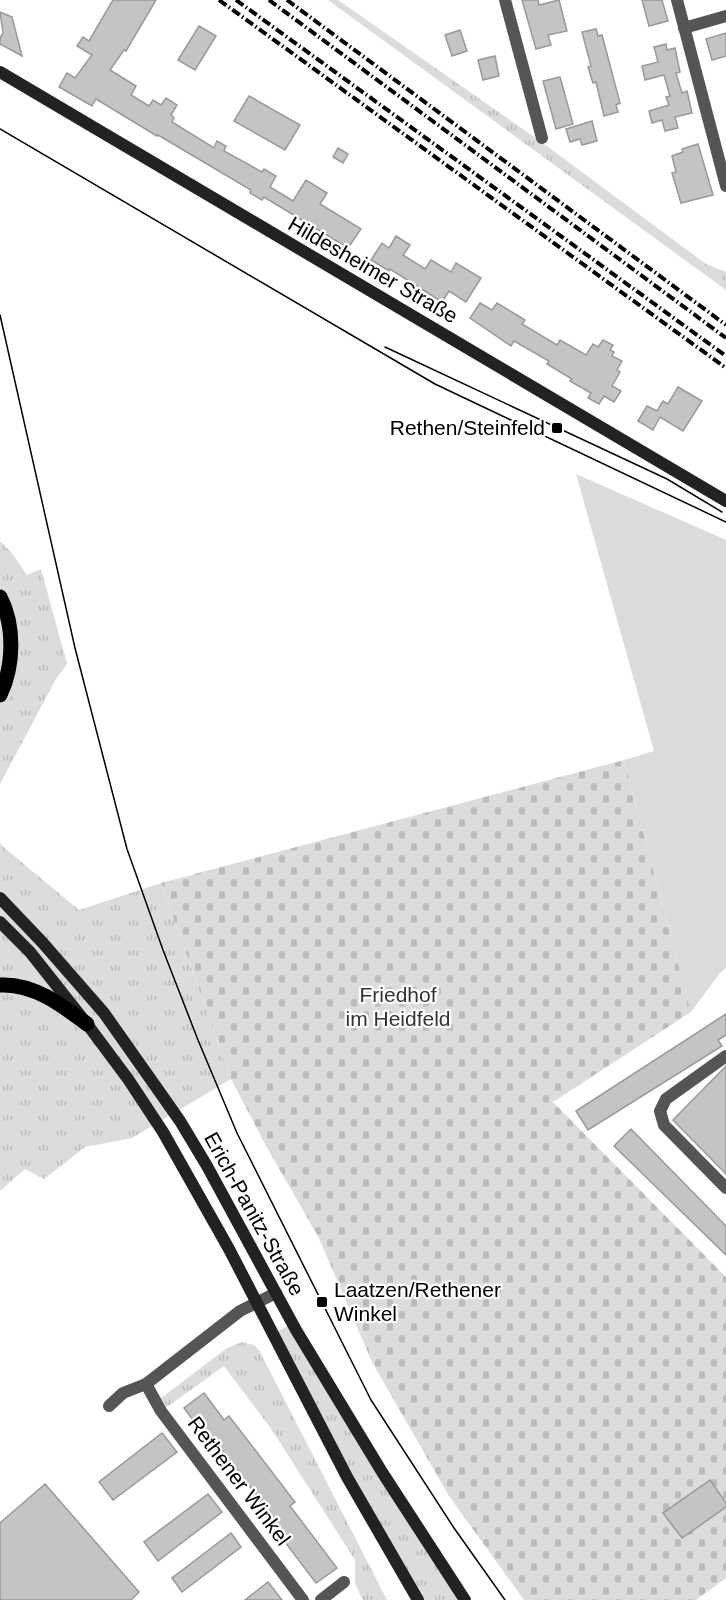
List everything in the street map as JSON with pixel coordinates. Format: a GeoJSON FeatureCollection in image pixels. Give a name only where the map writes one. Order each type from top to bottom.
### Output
{"type":"FeatureCollection","features":[{"type":"Feature","properties":{"kind":"main road","name":"Hildesheimer Straße"},"geometry":{"type":"LineString","coordinates":[[0,72],[726,501]]}},
{"type":"Feature","properties":{"kind":"main road"},"geometry":{"type":"LineString","coordinates":[[0,597],[9,623],[11,644],[9,668],[0,695]]}},
{"type":"Feature","properties":{"kind":"main road","name":"Erich-Panitz-Straße"},"geometry":{"type":"LineString","coordinates":[[0,898],[104,1013],[180,1121],[296,1330],[382,1472],[465,1600]]}},
{"type":"Feature","properties":{"kind":"main road","name":"Erich-Panitz-Straße"},"geometry":{"type":"LineString","coordinates":[[0,922],[30,952],[87,1024],[128,1079],[163,1132],[229,1249],[347,1477],[417,1600]]}},
{"type":"Feature","properties":{"kind":"main road"},"geometry":{"type":"LineString","coordinates":[[0,985],[7,984],[35,991],[63,1006],[87,1024]]}},
{"type":"Feature","properties":{"kind":"street"},"geometry":{"type":"LineString","coordinates":[[506,0],[542,138]]}},
{"type":"Feature","properties":{"kind":"street"},"geometry":{"type":"LineString","coordinates":[[676,0],[726,186]]}},
{"type":"Feature","properties":{"kind":"street"},"geometry":{"type":"LineString","coordinates":[[684,28],[726,16]]}},
{"type":"Feature","properties":{"kind":"street"},"geometry":{"type":"LineString","coordinates":[[726,1056],[666,1099],[660,1111],[664,1125],[726,1188]]}},
{"type":"Feature","properties":{"kind":"street"},"geometry":{"type":"LineString","coordinates":[[109,1406],[123,1393],[146,1384],[240,1311],[276,1293]]}},
{"type":"Feature","properties":{"kind":"street","name":"Rethener Winkel"},"geometry":{"type":"LineString","coordinates":[[146,1384],[161,1410],[303,1600]]}},
{"type":"Feature","properties":{"kind":"street"},"geometry":{"type":"LineString","coordinates":[[321,1600],[344,1582]]}},
{"type":"Feature","properties":{"kind":"green space"},"geometry":{"type":"Polygon","coordinates":[[[328,0],[338,0],[540,141],[706,264],[726,272],[726,290],[328,0]]]}},
{"type":"Feature","properties":{"kind":"green space"},"geometry":{"type":"Polygon","coordinates":[[[576,474],[726,540],[726,968],[691,1012],[624,760],[654,751],[576,474]]]}},
{"type":"Feature","properties":{"kind":"green space"},"geometry":{"type":"Polygon","coordinates":[[[0,541],[27,575],[41,569],[67,664],[56,679],[0,784],[0,541]]]}},
{"type":"Feature","properties":{"kind":"green space","name":"Friedhof im Heidfeld"},"geometry":{"type":"Polygon","coordinates":[[[624,760],[691,1012],[553,1102],[726,1277],[726,1578],[696,1600],[524,1600],[449,1496],[372,1362],[319,1238],[266,1146],[231,1079],[161,883],[624,760]]]}},
{"type":"Feature","properties":{"kind":"green space"},"geometry":{"type":"Polygon","coordinates":[[[0,842],[79,910],[161,883],[231,1079],[132,1138],[85,1147],[44,1179],[25,1169],[0,1191],[0,842]]]}},
{"type":"Feature","properties":{"kind":"green space"},"geometry":{"type":"Polygon","coordinates":[[[292,1323],[465,1600],[418,1600],[273,1334],[292,1323]]]}},
{"type":"Feature","properties":{"kind":"green space"},"geometry":{"type":"Polygon","coordinates":[[[242,1342],[254,1345],[259,1350],[387,1600],[363,1600],[355,1584],[355,1560],[272,1430],[224,1366],[167,1407],[161,1398],[227,1348],[242,1342]]]}},
{"type":"Feature","properties":{"kind":"building"},"geometry":{"type":"Polygon","coordinates":[[[113,0],[156,0],[126,51],[124,50],[110,70],[136,86],[131,95],[149,106],[153,100],[161,105],[166,98],[177,105],[171,115],[174,118],[172,122],[214,148],[217,141],[226,146],[224,151],[262,172],[264,169],[276,176],[270,187],[293,201],[306,180],[327,193],[320,204],[361,229],[348,248],[264,197],[262,200],[250,193],[251,190],[96,99],[92,106],[59,87],[67,73],[75,78],[92,55],[77,46],[83,37],[89,41],[113,0]]]}},
{"type":"Feature","properties":{"kind":"building"},"geometry":{"type":"Polygon","coordinates":[[[522,0],[538,0],[539,5],[559,0],[567,31],[548,35],[551,45],[536,49],[522,0]]]}},
{"type":"Feature","properties":{"kind":"building"},"geometry":{"type":"Polygon","coordinates":[[[642,0],[662,0],[668,21],[649,26],[642,0]]]}},
{"type":"Feature","properties":{"kind":"building"},"geometry":{"type":"Polygon","coordinates":[[[0,12],[12,17],[22,56],[0,44],[3,33],[0,12]]]}},
{"type":"Feature","properties":{"kind":"building"},"geometry":{"type":"Polygon","coordinates":[[[199,26],[216,36],[195,70],[178,60],[199,26]]]}},
{"type":"Feature","properties":{"kind":"building"},"geometry":{"type":"Polygon","coordinates":[[[596,29],[598,36],[602,35],[620,103],[616,105],[618,112],[604,116],[596,82],[593,83],[588,67],[591,66],[582,32],[596,29]]]}},
{"type":"Feature","properties":{"kind":"building"},"geometry":{"type":"Polygon","coordinates":[[[460,30],[467,51],[452,56],[445,35],[460,30]]]}},
{"type":"Feature","properties":{"kind":"building"},"geometry":{"type":"Polygon","coordinates":[[[726,33],[726,56],[712,60],[706,39],[726,33]]]}},
{"type":"Feature","properties":{"kind":"building"},"geometry":{"type":"Polygon","coordinates":[[[666,44],[667,50],[675,48],[680,72],[676,73],[682,93],[687,91],[692,113],[675,117],[678,128],[665,131],[662,120],[652,123],[649,111],[669,105],[666,97],[670,96],[664,75],[645,80],[642,66],[658,62],[654,47],[666,44]]]}},
{"type":"Feature","properties":{"kind":"building"},"geometry":{"type":"Polygon","coordinates":[[[495,56],[499,76],[483,80],[478,60],[495,56]]]}},
{"type":"Feature","properties":{"kind":"building"},"geometry":{"type":"Polygon","coordinates":[[[560,77],[573,124],[556,129],[543,81],[560,77]]]}},
{"type":"Feature","properties":{"kind":"building"},"geometry":{"type":"Polygon","coordinates":[[[249,96],[300,125],[285,150],[234,121],[249,96]]]}},
{"type":"Feature","properties":{"kind":"building"},"geometry":{"type":"Polygon","coordinates":[[[592,121],[597,141],[582,145],[580,139],[570,142],[566,129],[592,121]]]}},
{"type":"Feature","properties":{"kind":"building"},"geometry":{"type":"Polygon","coordinates":[[[698,144],[713,195],[681,203],[672,173],[676,172],[672,156],[683,152],[682,149],[698,144]]]}},
{"type":"Feature","properties":{"kind":"building"},"geometry":{"type":"Polygon","coordinates":[[[338,148],[348,154],[343,163],[333,157],[338,148]]]}},
{"type":"Feature","properties":{"kind":"building"},"geometry":{"type":"Polygon","coordinates":[[[396,236],[410,245],[403,255],[425,269],[431,260],[451,272],[456,263],[481,278],[466,302],[449,291],[442,302],[390,269],[389,271],[371,260],[382,243],[389,248],[396,236]]]}},
{"type":"Feature","properties":{"kind":"building"},"geometry":{"type":"Polygon","coordinates":[[[480,303],[492,310],[497,303],[525,320],[522,324],[557,345],[560,340],[586,355],[593,344],[598,347],[603,340],[613,345],[610,350],[614,352],[612,356],[622,361],[617,370],[620,372],[612,386],[621,391],[614,402],[604,396],[599,404],[588,398],[591,393],[547,364],[549,361],[514,341],[511,346],[470,318],[480,303]]]}},
{"type":"Feature","properties":{"kind":"building"},"geometry":{"type":"Polygon","coordinates":[[[678,387],[702,401],[683,431],[660,417],[653,430],[638,421],[647,406],[657,411],[663,401],[668,404],[678,387]]]}},
{"type":"Feature","properties":{"kind":"building"},"geometry":{"type":"Polygon","coordinates":[[[726,1014],[726,1035],[718,1040],[722,1046],[588,1130],[576,1111],[726,1014]]]}},
{"type":"Feature","properties":{"kind":"building"},"geometry":{"type":"Polygon","coordinates":[[[726,1066],[726,1174],[673,1120],[726,1066]]]}},
{"type":"Feature","properties":{"kind":"building"},"geometry":{"type":"Polygon","coordinates":[[[631,1129],[726,1226],[726,1255],[614,1146],[631,1129]]]}},
{"type":"Feature","properties":{"kind":"building"},"geometry":{"type":"Polygon","coordinates":[[[204,1393],[224,1420],[229,1416],[295,1502],[290,1506],[337,1568],[316,1583],[269,1521],[274,1518],[208,1432],[204,1435],[184,1408],[204,1393]]]}},
{"type":"Feature","properties":{"kind":"building"},"geometry":{"type":"Polygon","coordinates":[[[162,1433],[177,1452],[113,1500],[99,1482],[162,1433]]]}},
{"type":"Feature","properties":{"kind":"building"},"geometry":{"type":"Polygon","coordinates":[[[710,1480],[726,1503],[726,1507],[682,1538],[663,1513],[710,1480]]]}},
{"type":"Feature","properties":{"kind":"building"},"geometry":{"type":"Polygon","coordinates":[[[45,1484],[139,1592],[131,1600],[0,1600],[0,1523],[45,1484]]]}},
{"type":"Feature","properties":{"kind":"building"},"geometry":{"type":"Polygon","coordinates":[[[208,1494],[222,1512],[158,1561],[144,1542],[208,1494]]]}},
{"type":"Feature","properties":{"kind":"building"},"geometry":{"type":"Polygon","coordinates":[[[231,1533],[241,1547],[182,1592],[172,1578],[231,1533]]]}},
{"type":"Feature","properties":{"kind":"building"},"geometry":{"type":"Polygon","coordinates":[[[268,1582],[282,1600],[245,1600],[259,1589],[268,1582]]]}},
{"type":"Feature","properties":{"kind":"tram line"},"geometry":{"type":"LineString","coordinates":[[0,129],[435,384],[726,522]]}},
{"type":"Feature","properties":{"kind":"tram line"},"geometry":{"type":"LineString","coordinates":[[0,315],[75,648],[127,849],[198,1040],[237,1133],[371,1400],[454,1528],[505,1600]]}},
{"type":"Feature","properties":{"kind":"tram line"},"geometry":{"type":"LineString","coordinates":[[385,347],[667,479],[722,512]]}},
{"type":"Feature","properties":{"kind":"railway"},"geometry":{"type":"LineString","coordinates":[[219,0],[726,368]]}},
{"type":"Feature","properties":{"kind":"railway"},"geometry":{"type":"LineString","coordinates":[[236,0],[726,356]]}},
{"type":"Feature","properties":{"kind":"railway"},"geometry":{"type":"LineString","coordinates":[[269,0],[726,338]]}},
{"type":"Feature","properties":{"kind":"railway"},"geometry":{"type":"LineString","coordinates":[[287,0],[726,325]]}},
{"type":"Feature","properties":{"kind":"place","name":"Rethen/Steinfeld"},"geometry":{"type":"Point","coordinates":[557,428]}},
{"type":"Feature","properties":{"kind":"place","name":"Laatzen/Rethener Winkel"},"geometry":{"type":"Point","coordinates":[322,1302]}}]}
